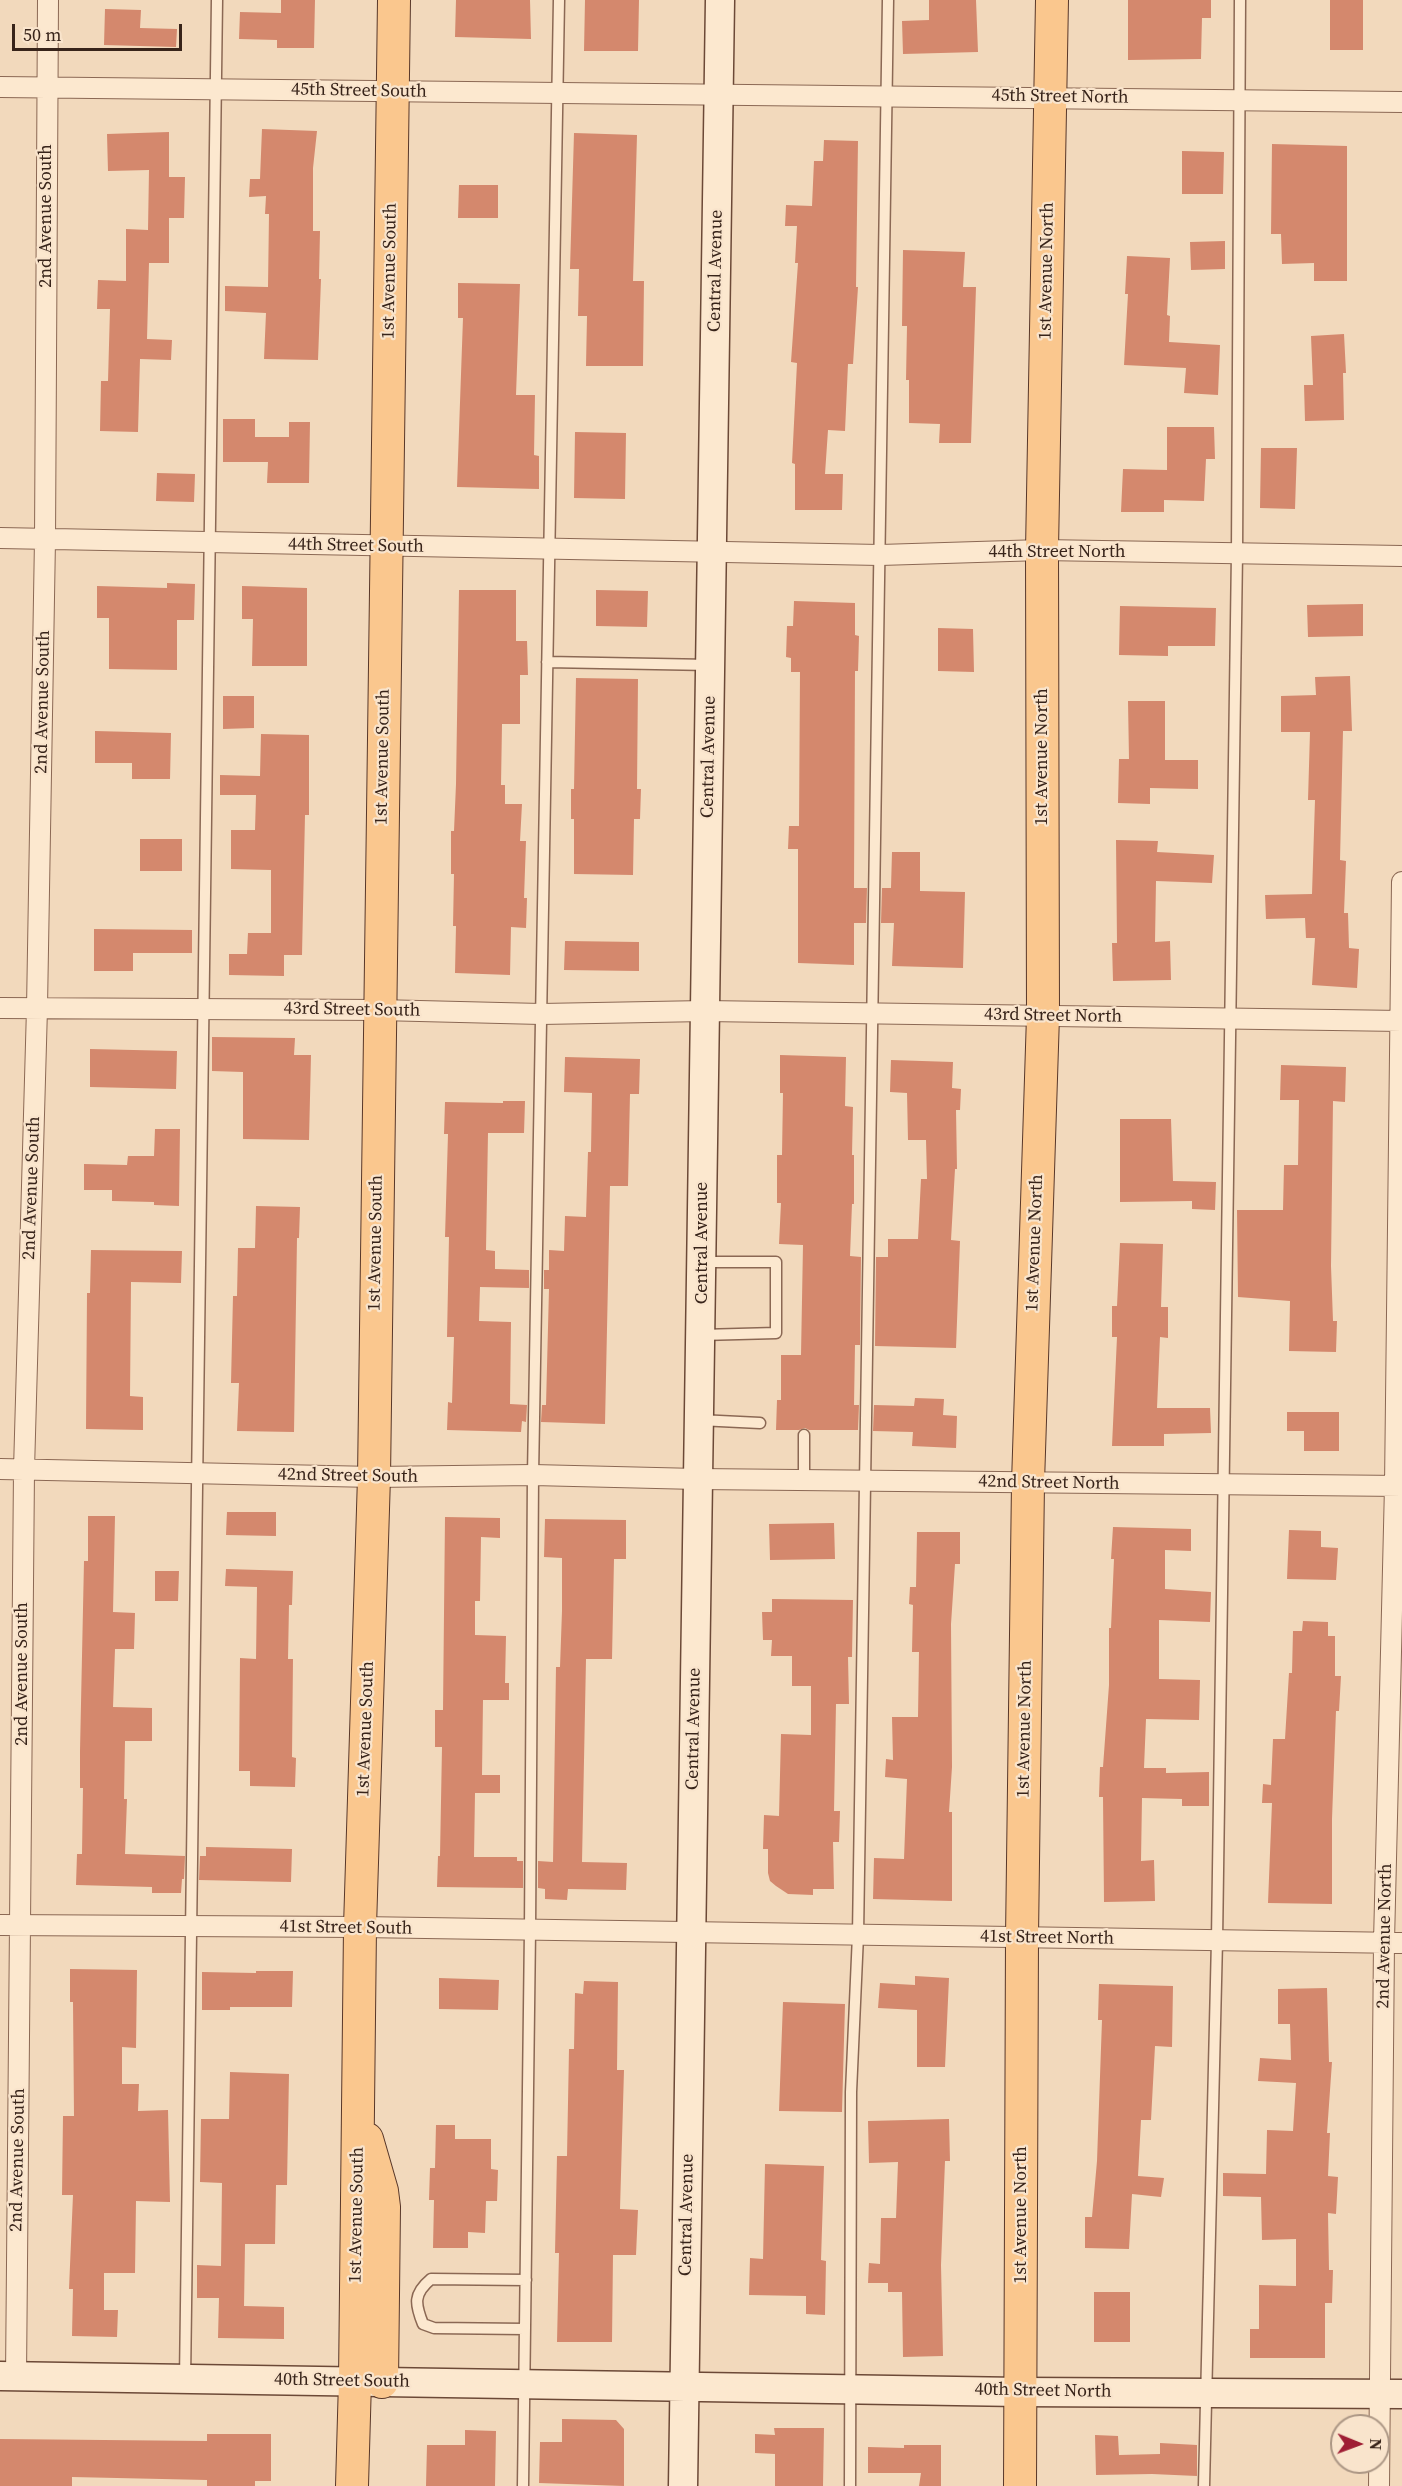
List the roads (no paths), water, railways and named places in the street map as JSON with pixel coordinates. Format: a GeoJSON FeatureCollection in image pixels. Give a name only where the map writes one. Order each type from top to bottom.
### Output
{"type":"FeatureCollection","features":[{"type":"Feature","properties":{"kind":"main road","name":"1st Avenue South"},"geometry":{"type":"LineString","coordinates":[[346,2478],[369,2381],[358,2113],[360,1927],[374,1478],[394,0]]}},
{"type":"Feature","properties":{"kind":"main road","name":"Central Avenue"},"geometry":{"type":"LineString","coordinates":[[683,2486],[720,0]]}},
{"type":"Feature","properties":{"kind":"main road","name":"1st Avenue North"},"geometry":{"type":"LineString","coordinates":[[1020,2486],[1022,1937],[1028,1483],[1043,1016],[1042,550],[1052,0]]}},
{"type":"Feature","properties":{"kind":"main road","name":"40th Street South"},"geometry":{"type":"LineString","coordinates":[[8,2376],[684,2385]]}},
{"type":"Feature","properties":{"kind":"main road","name":"40th Street North"},"geometry":{"type":"LineString","coordinates":[[684,2385],[1020,2392],[1391,2394]]}},
{"type":"Feature","properties":{"kind":"street","name":"2nd Avenue South"},"geometry":{"type":"LineString","coordinates":[[8,2376],[21,1926],[24,1470],[37,1008],[45,539],[48,0]]}},
{"type":"Feature","properties":{"kind":"street","name":"45th Street South"},"geometry":{"type":"LineString","coordinates":[[0,87],[718,95]]}},
{"type":"Feature","properties":{"kind":"street","name":"45th Street North"},"geometry":{"type":"LineString","coordinates":[[718,95],[1050,96],[1402,102]]}},
{"type":"Feature","properties":{"kind":"street","name":"44th Street South"},"geometry":{"type":"LineString","coordinates":[[0,538],[549,550],[712,551]]}},
{"type":"Feature","properties":{"kind":"street","name":"44th Street North"},"geometry":{"type":"LineString","coordinates":[[712,551],[880,555],[1042,550],[1402,556]]}},
{"type":"Feature","properties":{"kind":"street","name":"2nd Avenue North"},"geometry":{"type":"LineString","coordinates":[[1379,2486],[1391,2394],[1402,882]]}},
{"type":"Feature","properties":{"kind":"street","name":"43rd Street South"},"geometry":{"type":"LineString","coordinates":[[0,1008],[379,1010],[541,1014],[705,1011]]}},
{"type":"Feature","properties":{"kind":"street","name":"43rd Street North"},"geometry":{"type":"LineString","coordinates":[[705,1011],[1401,1021]]}},
{"type":"Feature","properties":{"kind":"street","name":"42nd Street South"},"geometry":{"type":"LineString","coordinates":[[0,1469],[374,1478],[533,1475],[697,1479]]}},
{"type":"Feature","properties":{"kind":"street","name":"42nd Street North"},"geometry":{"type":"LineString","coordinates":[[697,1479],[1398,1486]]}},
{"type":"Feature","properties":{"kind":"street","name":"41st Street South"},"geometry":{"type":"LineString","coordinates":[[0,1925],[360,1927],[691,1933]]}},
{"type":"Feature","properties":{"kind":"street","name":"41st Street North"},"geometry":{"type":"LineString","coordinates":[[691,1933],[1393,1942]]}},
{"type":"Feature","properties":{"kind":"lane"},"geometry":{"type":"LineString","coordinates":[[185,2379],[217,0]]}},
{"type":"Feature","properties":{"kind":"lane"},"geometry":{"type":"LineString","coordinates":[[523,2486],[533,1475],[559,0]]}},
{"type":"Feature","properties":{"kind":"lane"},"geometry":{"type":"LineString","coordinates":[[850,2486],[851,2092],[858,1935],[888,0]]}},
{"type":"Feature","properties":{"kind":"lane"},"geometry":{"type":"LineString","coordinates":[[1204,2486],[1217,1940],[1237,553],[1240,0]]}},
{"type":"Feature","properties":{"kind":"lane"},"geometry":{"type":"LineString","coordinates":[[547,662],[710,664]]}},
{"type":"Feature","properties":{"kind":"lane"},"geometry":{"type":"LineString","coordinates":[[701,1262],[776,1263],[776,1333],[701,1335]]}},
{"type":"Feature","properties":{"kind":"lane"},"geometry":{"type":"LineString","coordinates":[[699,1420],[760,1423]]}},
{"type":"Feature","properties":{"kind":"lane"},"geometry":{"type":"LineString","coordinates":[[804,1436],[804,1479]]}},
{"type":"Feature","properties":{"kind":"lane"},"geometry":{"type":"LineString","coordinates":[[525,2329],[434,2328],[423,2324],[417,2310],[417,2297],[421,2288],[431,2279],[526,2280]]}}]}
